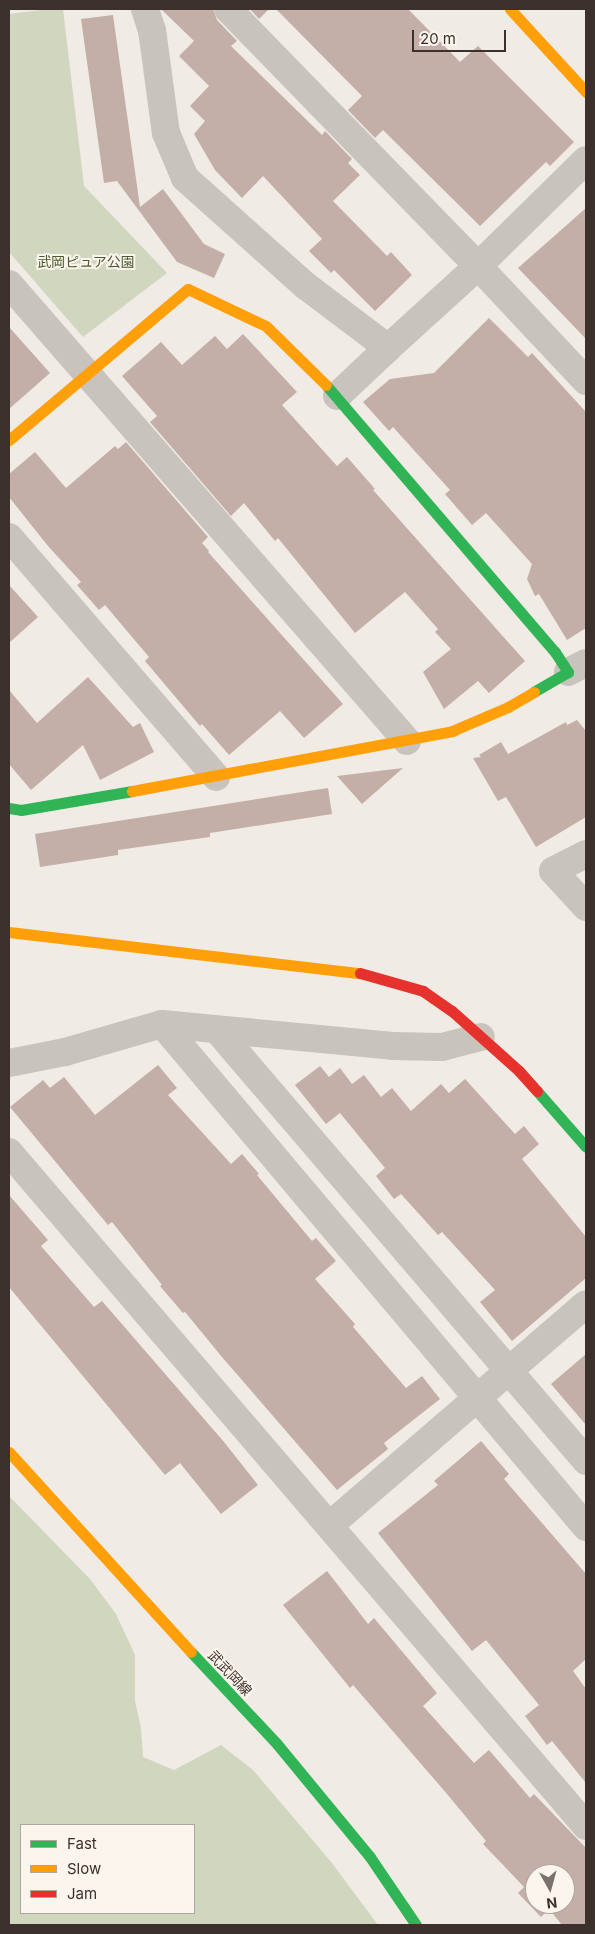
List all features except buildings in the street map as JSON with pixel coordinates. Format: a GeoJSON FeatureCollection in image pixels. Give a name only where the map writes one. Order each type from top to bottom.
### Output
{"type":"FeatureCollection","features":[{"type":"Feature","properties":{"kind":"street"},"geometry":{"type":"LineString","coordinates":[[145,9],[152,30],[166,133],[185,178],[306,286],[388,348]]}},
{"type":"Feature","properties":{"kind":"street"},"geometry":{"type":"LineString","coordinates":[[228,9],[478,266],[586,381]]}},
{"type":"Feature","properties":{"kind":"street"},"geometry":{"type":"LineString","coordinates":[[510,9],[586,92]]}},
{"type":"Feature","properties":{"kind":"street"},"geometry":{"type":"LineString","coordinates":[[337,396],[478,266],[586,160]]}},
{"type":"Feature","properties":{"kind":"street"},"geometry":{"type":"LineString","coordinates":[[9,284],[88,372],[407,741]]}},
{"type":"Feature","properties":{"kind":"street"},"geometry":{"type":"LineString","coordinates":[[9,440],[188,289],[266,326],[290,347],[337,396],[555,652],[577,667],[508,707],[452,731],[216,777],[21,810],[9,808]]}},
{"type":"Feature","properties":{"kind":"street"},"geometry":{"type":"LineString","coordinates":[[9,537],[216,777]]}},
{"type":"Feature","properties":{"kind":"street"},"geometry":{"type":"LineString","coordinates":[[586,854],[553,871],[586,907]]}},
{"type":"Feature","properties":{"kind":"street"},"geometry":{"type":"LineString","coordinates":[[9,932],[364,974],[423,991],[452,1011],[519,1071],[586,1147]]}},
{"type":"Feature","properties":{"kind":"street"},"geometry":{"type":"LineString","coordinates":[[9,1063],[65,1052],[162,1024],[218,1031],[394,1046],[442,1048],[481,1037]]}},
{"type":"Feature","properties":{"kind":"street"},"geometry":{"type":"LineString","coordinates":[[162,1024],[476,1399],[586,1527]]}},
{"type":"Feature","properties":{"kind":"street"},"geometry":{"type":"LineString","coordinates":[[218,1031],[586,1461]]}},
{"type":"Feature","properties":{"kind":"street"},"geometry":{"type":"LineString","coordinates":[[9,1152],[330,1524],[586,1826]]}},
{"type":"Feature","properties":{"kind":"street"},"geometry":{"type":"LineString","coordinates":[[330,1524],[586,1304]]}},
{"type":"Feature","properties":{"kind":"street","name":"武武岡線"},"geometry":{"type":"LineString","coordinates":[[9,1452],[133,1592],[277,1744],[370,1857],[416,1925]]}},
{"type":"Feature","properties":{"kind":"green space","name":"武岡ピュア公園"},"geometry":{"type":"Polygon","coordinates":[[[63,9],[84,186],[167,273],[83,337],[9,252],[9,14],[63,9]]]}},
{"type":"Feature","properties":{"kind":"green space"},"geometry":{"type":"Polygon","coordinates":[[[9,1496],[90,1579],[116,1614],[135,1655],[135,1701],[141,1728],[143,1757],[174,1770],[221,1745],[253,1770],[332,1863],[378,1925],[9,1925],[9,1496]]]}},
{"type":"Feature","properties":{"kind":"traffic: fast"},"geometry":{"type":"LineString","coordinates":[[326,385],[555,652],[568,672],[534,692]]}},
{"type":"Feature","properties":{"kind":"traffic: fast"},"geometry":{"type":"LineString","coordinates":[[9,808],[21,810],[132,791]]}},
{"type":"Feature","properties":{"kind":"traffic: fast"},"geometry":{"type":"LineString","coordinates":[[537,1091],[586,1147]]}},
{"type":"Feature","properties":{"kind":"traffic: fast"},"geometry":{"type":"LineString","coordinates":[[191,1652],[277,1744],[370,1857],[416,1925]]}},
{"type":"Feature","properties":{"kind":"traffic: slow"},"geometry":{"type":"LineString","coordinates":[[510,9],[586,92]]}},
{"type":"Feature","properties":{"kind":"traffic: slow"},"geometry":{"type":"LineString","coordinates":[[9,440],[188,289],[266,326],[326,385]]}},
{"type":"Feature","properties":{"kind":"traffic: slow"},"geometry":{"type":"LineString","coordinates":[[132,791],[452,731],[508,707],[534,692]]}},
{"type":"Feature","properties":{"kind":"traffic: slow"},"geometry":{"type":"LineString","coordinates":[[9,932],[360,973]]}},
{"type":"Feature","properties":{"kind":"traffic: slow"},"geometry":{"type":"LineString","coordinates":[[9,1452],[191,1652]]}},
{"type":"Feature","properties":{"kind":"traffic: jam"},"geometry":{"type":"LineString","coordinates":[[360,973],[423,991],[452,1011],[519,1071],[537,1091]]}}]}
